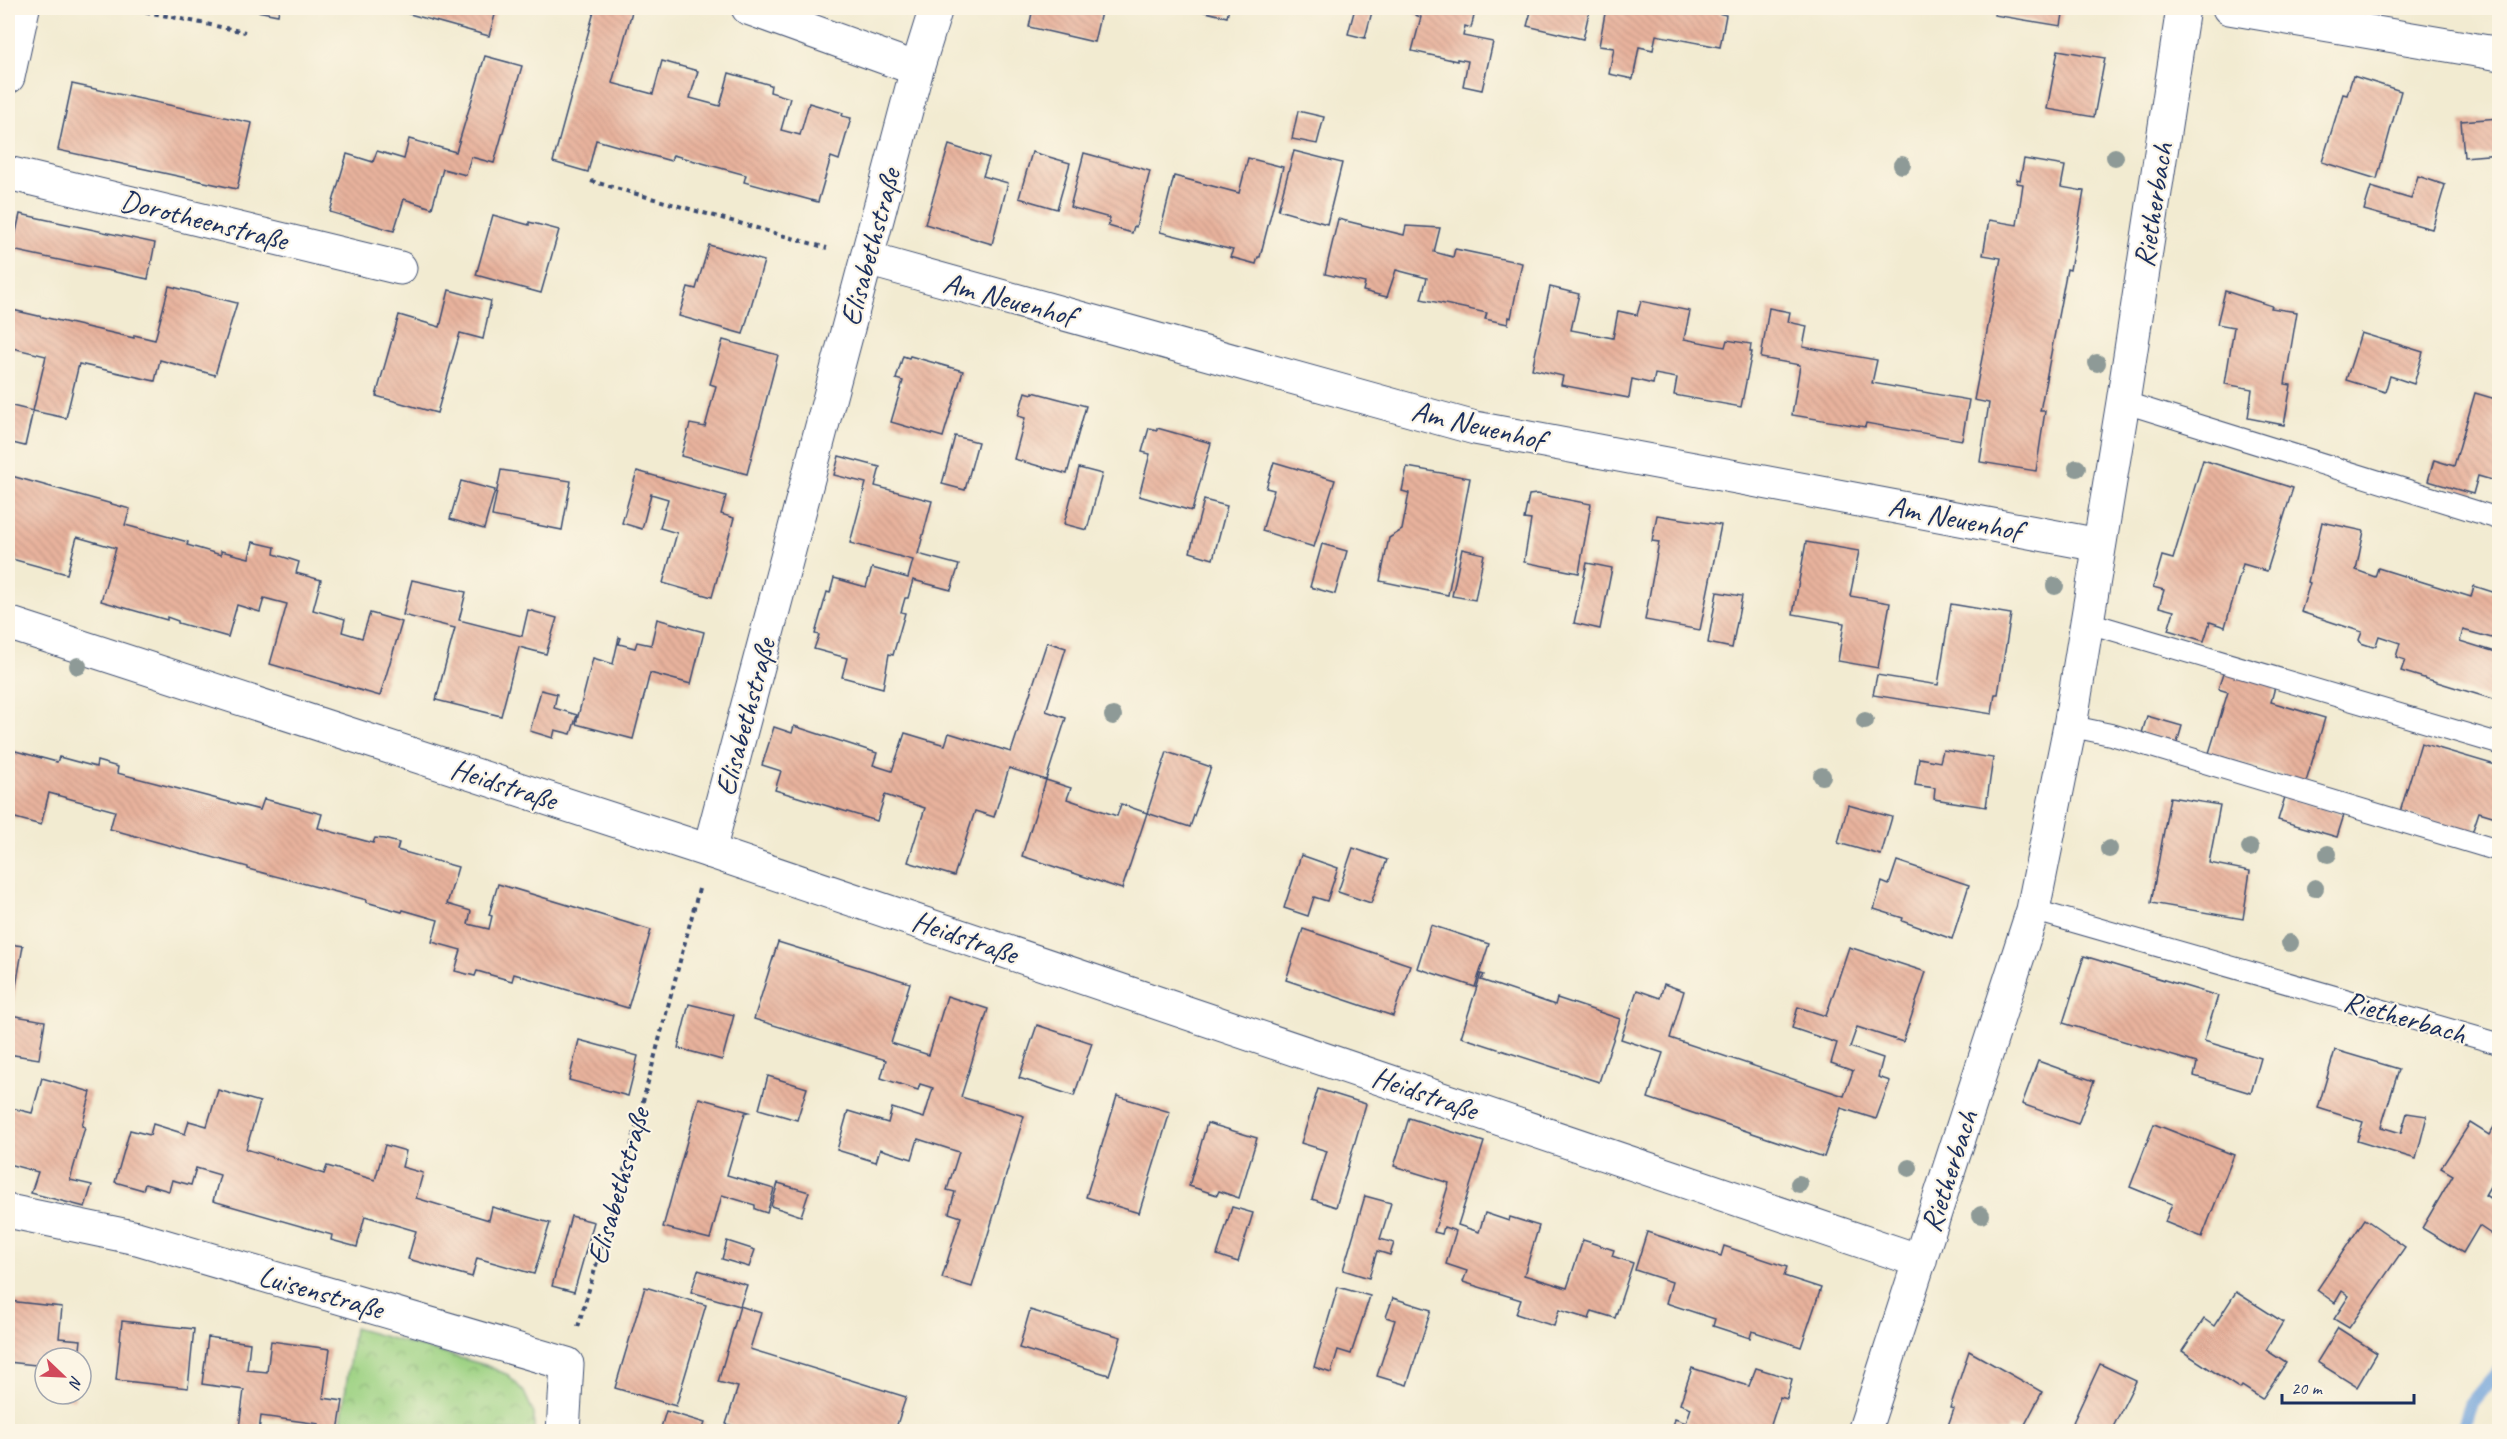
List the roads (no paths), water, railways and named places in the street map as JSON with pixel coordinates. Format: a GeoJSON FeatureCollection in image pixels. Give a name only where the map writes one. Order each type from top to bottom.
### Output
{"type":"FeatureCollection","features":[{"type":"Feature","properties":{"kind":"street"},"geometry":{"type":"LineString","coordinates":[[9,61],[22,8]]}},
{"type":"Feature","properties":{"kind":"street"},"geometry":{"type":"LineString","coordinates":[[748,8],[917,69]]}},
{"type":"Feature","properties":{"kind":"street","name":"Elisabethstraße"},"geometry":{"type":"LineString","coordinates":[[710,851],[917,69],[936,8]]}},
{"type":"Feature","properties":{"kind":"street","name":"Rietherbach"},"geometry":{"type":"LineString","coordinates":[[1864,1431],[2033,910],[2070,726],[2123,402],[2183,8]]}},
{"type":"Feature","properties":{"kind":"street"},"geometry":{"type":"LineString","coordinates":[[2229,8],[2499,54]]}},
{"type":"Feature","properties":{"kind":"street","name":"Dorotheenstraße"},"geometry":{"type":"LineString","coordinates":[[8,173],[400,268]]}},
{"type":"Feature","properties":{"kind":"street","name":"Am Neuenhof"},"geometry":{"type":"LineString","coordinates":[[867,259],[1475,428],[2099,545]]}},
{"type":"Feature","properties":{"kind":"street","name":"Heidstraße"},"geometry":{"type":"LineString","coordinates":[[8,623],[710,851],[1920,1261]]}},
{"type":"Feature","properties":{"kind":"street","name":"Luisenstraße"},"geometry":{"type":"LineString","coordinates":[[8,1211],[137,1238],[567,1364],[563,1431]]}},
{"type":"Feature","properties":{"kind":"lane"},"geometry":{"type":"LineString","coordinates":[[2123,402],[2499,519]]}},
{"type":"Feature","properties":{"kind":"lane"},"geometry":{"type":"LineString","coordinates":[[2086,622],[2499,744]]}},
{"type":"Feature","properties":{"kind":"lane"},"geometry":{"type":"LineString","coordinates":[[2070,726],[2113,735],[2499,851]]}},
{"type":"Feature","properties":{"kind":"lane","name":"Rietherbach"},"geometry":{"type":"LineString","coordinates":[[2033,910],[2499,1044]]}},
{"type":"Feature","properties":{"kind":"waterway"},"geometry":{"type":"LineString","coordinates":[[2461,1432],[2470,1405],[2500,1369]]}}]}
